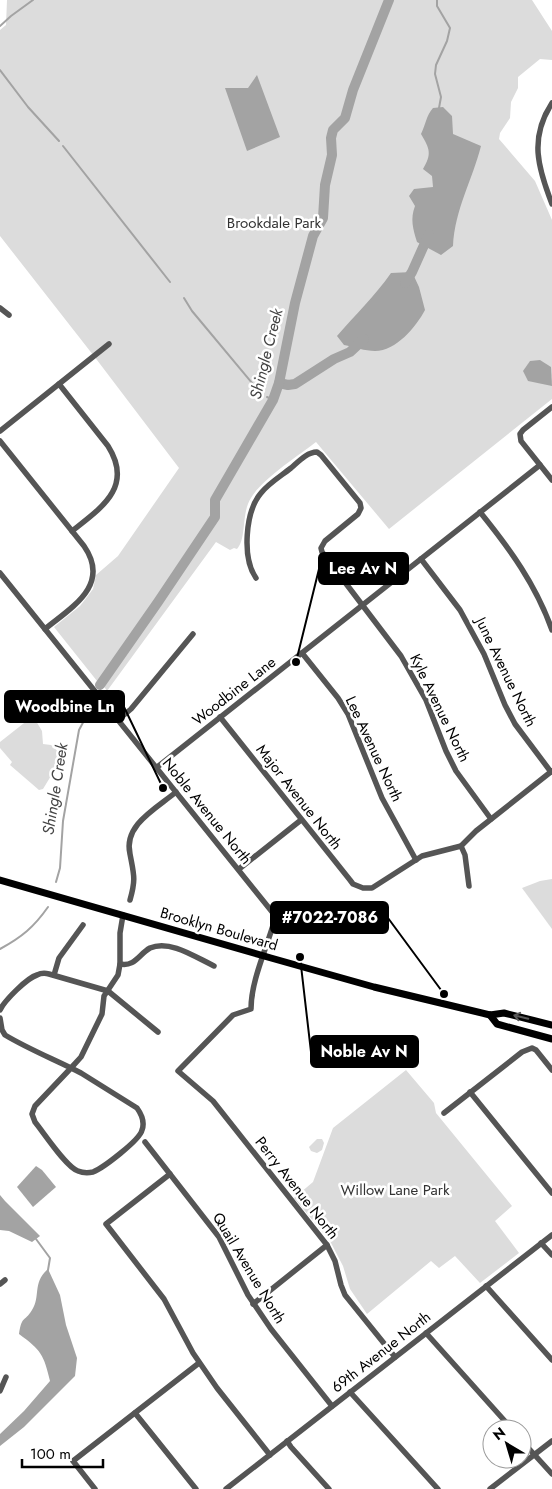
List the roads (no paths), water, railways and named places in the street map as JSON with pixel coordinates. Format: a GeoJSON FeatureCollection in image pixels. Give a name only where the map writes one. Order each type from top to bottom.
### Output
{"type":"FeatureCollection","features":[{"type":"Feature","properties":{"kind":"main road","name":"Brooklyn Boulevard"},"geometry":{"type":"LineString","coordinates":[[0,880],[374,987],[490,1015],[504,1013],[552,1025]]}},
{"type":"Feature","properties":{"kind":"main road","name":"Brooklyn Boulevard"},"geometry":{"type":"LineString","coordinates":[[490,1015],[497,1024],[552,1039]]}},
{"type":"Feature","properties":{"kind":"street"},"geometry":{"type":"LineString","coordinates":[[552,103],[542,124],[538,152],[540,172],[552,204]]}},
{"type":"Feature","properties":{"kind":"street"},"geometry":{"type":"LineString","coordinates":[[0,308],[9,316]]}},
{"type":"Feature","properties":{"kind":"street"},"geometry":{"type":"LineString","coordinates":[[0,431],[109,344]]}},
{"type":"Feature","properties":{"kind":"street"},"geometry":{"type":"LineString","coordinates":[[59,384],[114,454],[117,474],[116,484],[108,501],[72,531]]}},
{"type":"Feature","properties":{"kind":"street"},"geometry":{"type":"LineString","coordinates":[[552,407],[520,434],[520,441],[552,480]]}},
{"type":"Feature","properties":{"kind":"street"},"geometry":{"type":"LineString","coordinates":[[0,442],[89,552],[93,568],[92,583],[84,597],[46,630]]}},
{"type":"Feature","properties":{"kind":"street","name":"Kyle Avenue North"},"geometry":{"type":"LineString","coordinates":[[256,578],[250,569],[247,547],[250,512],[267,486],[312,452],[317,452],[360,503],[361,508],[358,514],[325,541],[321,548],[324,556],[410,670],[426,700],[456,771],[491,819]]}},
{"type":"Feature","properties":{"kind":"street","name":"Woodbine Lane"},"geometry":{"type":"LineString","coordinates":[[156,768],[540,465]]}},
{"type":"Feature","properties":{"kind":"street"},"geometry":{"type":"LineString","coordinates":[[480,512],[518,561],[542,605],[552,630]]}},
{"type":"Feature","properties":{"kind":"street","name":"June Avenue North"},"geometry":{"type":"LineString","coordinates":[[421,559],[464,617],[484,654],[515,724],[551,771]]}},
{"type":"Feature","properties":{"kind":"street","name":"Noble Avenue North"},"geometry":{"type":"LineString","coordinates":[[0,573],[275,916],[264,956]]}},
{"type":"Feature","properties":{"kind":"street"},"geometry":{"type":"LineString","coordinates":[[118,720],[131,709],[194,634]]}},
{"type":"Feature","properties":{"kind":"street","name":"Lee Avenue North"},"geometry":{"type":"LineString","coordinates":[[302,653],[338,698],[348,714],[382,798],[416,860]]}},
{"type":"Feature","properties":{"kind":"street","name":"Major Avenue North"},"geometry":{"type":"LineString","coordinates":[[220,717],[300,820],[353,884],[363,888],[376,886],[416,860]]}},
{"type":"Feature","properties":{"kind":"street"},"geometry":{"type":"LineString","coordinates":[[416,860],[428,854],[461,846],[491,819],[551,771]]}},
{"type":"Feature","properties":{"kind":"street"},"geometry":{"type":"LineString","coordinates":[[130,900],[135,881],[129,845],[133,830],[144,818],[176,792]]}},
{"type":"Feature","properties":{"kind":"street"},"geometry":{"type":"LineString","coordinates":[[238,869],[300,820]]}},
{"type":"Feature","properties":{"kind":"street"},"geometry":{"type":"LineString","coordinates":[[461,846],[465,855],[468,886]]}},
{"type":"Feature","properties":{"kind":"street"},"geometry":{"type":"LineString","coordinates":[[0,1018],[2,1030],[5,1034],[54,1061],[71,1068],[132,1103],[142,1114],[143,1124],[140,1136],[135,1142],[98,1169],[86,1173],[80,1172],[70,1166],[35,1122],[32,1114],[35,1106],[71,1068],[81,1057],[102,1014],[104,996],[118,975],[123,915]]}},
{"type":"Feature","properties":{"kind":"street"},"geometry":{"type":"LineString","coordinates":[[54,975],[60,958],[83,925]]}},
{"type":"Feature","properties":{"kind":"street"},"geometry":{"type":"LineString","coordinates":[[120,964],[130,964],[150,948],[168,946],[214,966]]}},
{"type":"Feature","properties":{"kind":"street","name":"Perry Avenue North"},"geometry":{"type":"LineString","coordinates":[[264,956],[251,994],[252,1009],[233,1015],[178,1071],[213,1101],[327,1245],[335,1261],[345,1295],[395,1357]]}},
{"type":"Feature","properties":{"kind":"street"},"geometry":{"type":"LineString","coordinates":[[0,1010],[14,994],[36,975],[42,973],[108,991],[158,1032]]}},
{"type":"Feature","properties":{"kind":"street"},"geometry":{"type":"LineString","coordinates":[[444,1113],[522,1052],[532,1048],[536,1050],[552,1070]]}},
{"type":"Feature","properties":{"kind":"street"},"geometry":{"type":"LineString","coordinates":[[470,1092],[552,1193]]}},
{"type":"Feature","properties":{"kind":"street","name":"Quail Avenue North"},"geometry":{"type":"LineString","coordinates":[[145,1142],[219,1237],[253,1304],[270,1329],[332,1406]]}},
{"type":"Feature","properties":{"kind":"street"},"geometry":{"type":"LineString","coordinates":[[170,1174],[106,1224],[164,1298],[199,1363],[270,1455]]}},
{"type":"Feature","properties":{"kind":"street","name":"69th Avenue North"},"geometry":{"type":"LineString","coordinates":[[226,1489],[552,1235]]}},
{"type":"Feature","properties":{"kind":"street"},"geometry":{"type":"LineString","coordinates":[[541,1243],[552,1255]]}},
{"type":"Feature","properties":{"kind":"street"},"geometry":{"type":"LineString","coordinates":[[253,1304],[327,1245]]}},
{"type":"Feature","properties":{"kind":"street"},"geometry":{"type":"LineString","coordinates":[[486,1286],[552,1360]]}},
{"type":"Feature","properties":{"kind":"street"},"geometry":{"type":"LineString","coordinates":[[426,1333],[503,1419]]}},
{"type":"Feature","properties":{"kind":"street"},"geometry":{"type":"LineString","coordinates":[[95,1489],[73,1461],[199,1363]]}},
{"type":"Feature","properties":{"kind":"street"},"geometry":{"type":"LineString","coordinates":[[0,1391],[6,1377]]}},
{"type":"Feature","properties":{"kind":"street"},"geometry":{"type":"LineString","coordinates":[[350,1392],[438,1489]]}},
{"type":"Feature","properties":{"kind":"street"},"geometry":{"type":"LineString","coordinates":[[135,1413],[196,1489]]}},
{"type":"Feature","properties":{"kind":"street"},"geometry":{"type":"LineString","coordinates":[[288,1441],[291,1447],[329,1489]]}},
{"type":"Feature","properties":{"kind":"street"},"geometry":{"type":"LineString","coordinates":[[490,1489],[552,1441]]}},
{"type":"Feature","properties":{"kind":"street"},"geometry":{"type":"LineString","coordinates":[[532,1453],[552,1474]]}},
{"type":"Feature","properties":{"kind":"waterway"},"geometry":{"type":"LineString","coordinates":[[0,26],[33,0]]}},
{"type":"Feature","properties":{"kind":"waterway","name":"Shingle Creek"},"geometry":{"type":"LineString","coordinates":[[100,685],[215,517],[215,500],[273,400],[279,383],[295,303],[313,236],[323,218],[325,185],[332,155],[331,138],[333,130],[345,118],[353,90],[389,0]]}},
{"type":"Feature","properties":{"kind":"waterway"},"geometry":{"type":"LineString","coordinates":[[437,0],[437,6],[450,28],[447,41],[436,65],[435,74],[441,97],[439,108]]}},
{"type":"Feature","properties":{"kind":"waterway"},"geometry":{"type":"LineString","coordinates":[[0,70],[28,107],[59,141]]}},
{"type":"Feature","properties":{"kind":"waterway"},"geometry":{"type":"LineString","coordinates":[[63,146],[170,282]]}},
{"type":"Feature","properties":{"kind":"waterway"},"geometry":{"type":"LineString","coordinates":[[405,283],[429,234]]}},
{"type":"Feature","properties":{"kind":"waterway"},"geometry":{"type":"LineString","coordinates":[[184,298],[192,311],[257,389]]}},
{"type":"Feature","properties":{"kind":"waterway"},"geometry":{"type":"LineString","coordinates":[[279,383],[295,384],[334,359],[350,352],[364,339]]}},
{"type":"Feature","properties":{"kind":"waterway","name":"Shingle Creek"},"geometry":{"type":"LineString","coordinates":[[267,397],[273,400]]}},
{"type":"Feature","properties":{"kind":"waterway","name":"Shingle Creek"},"geometry":{"type":"LineString","coordinates":[[56,882],[60,868],[63,821],[79,730],[93,704]]}},
{"type":"Feature","properties":{"kind":"waterway","name":"Shingle Creek"},"geometry":{"type":"LineString","coordinates":[[0,949],[27,931],[48,907]]}},
{"type":"Feature","properties":{"kind":"waterway"},"geometry":{"type":"LineString","coordinates":[[36,1239],[50,1258],[48,1270]]}},
{"type":"Feature","properties":{"kind":"place","name":"Lee Av N"},"geometry":{"type":"Point","coordinates":[296,662]}},
{"type":"Feature","properties":{"kind":"place","name":"Woodbine Ln"},"geometry":{"type":"Point","coordinates":[163,788]}},
{"type":"Feature","properties":{"kind":"place","name":"Noble Av N"},"geometry":{"type":"Point","coordinates":[300,957]}},
{"type":"Feature","properties":{"kind":"place","name":"#7022-7086"},"geometry":{"type":"Point","coordinates":[444,994]}},
{"type":"Feature","properties":{"kind":"park label","name":"Brookdale Park"},"geometry":{"type":"Point","coordinates":[274,223]}},
{"type":"Feature","properties":{"kind":"park label","name":"Willow Lane Park"},"geometry":{"type":"Point","coordinates":[395,1190]}}]}
